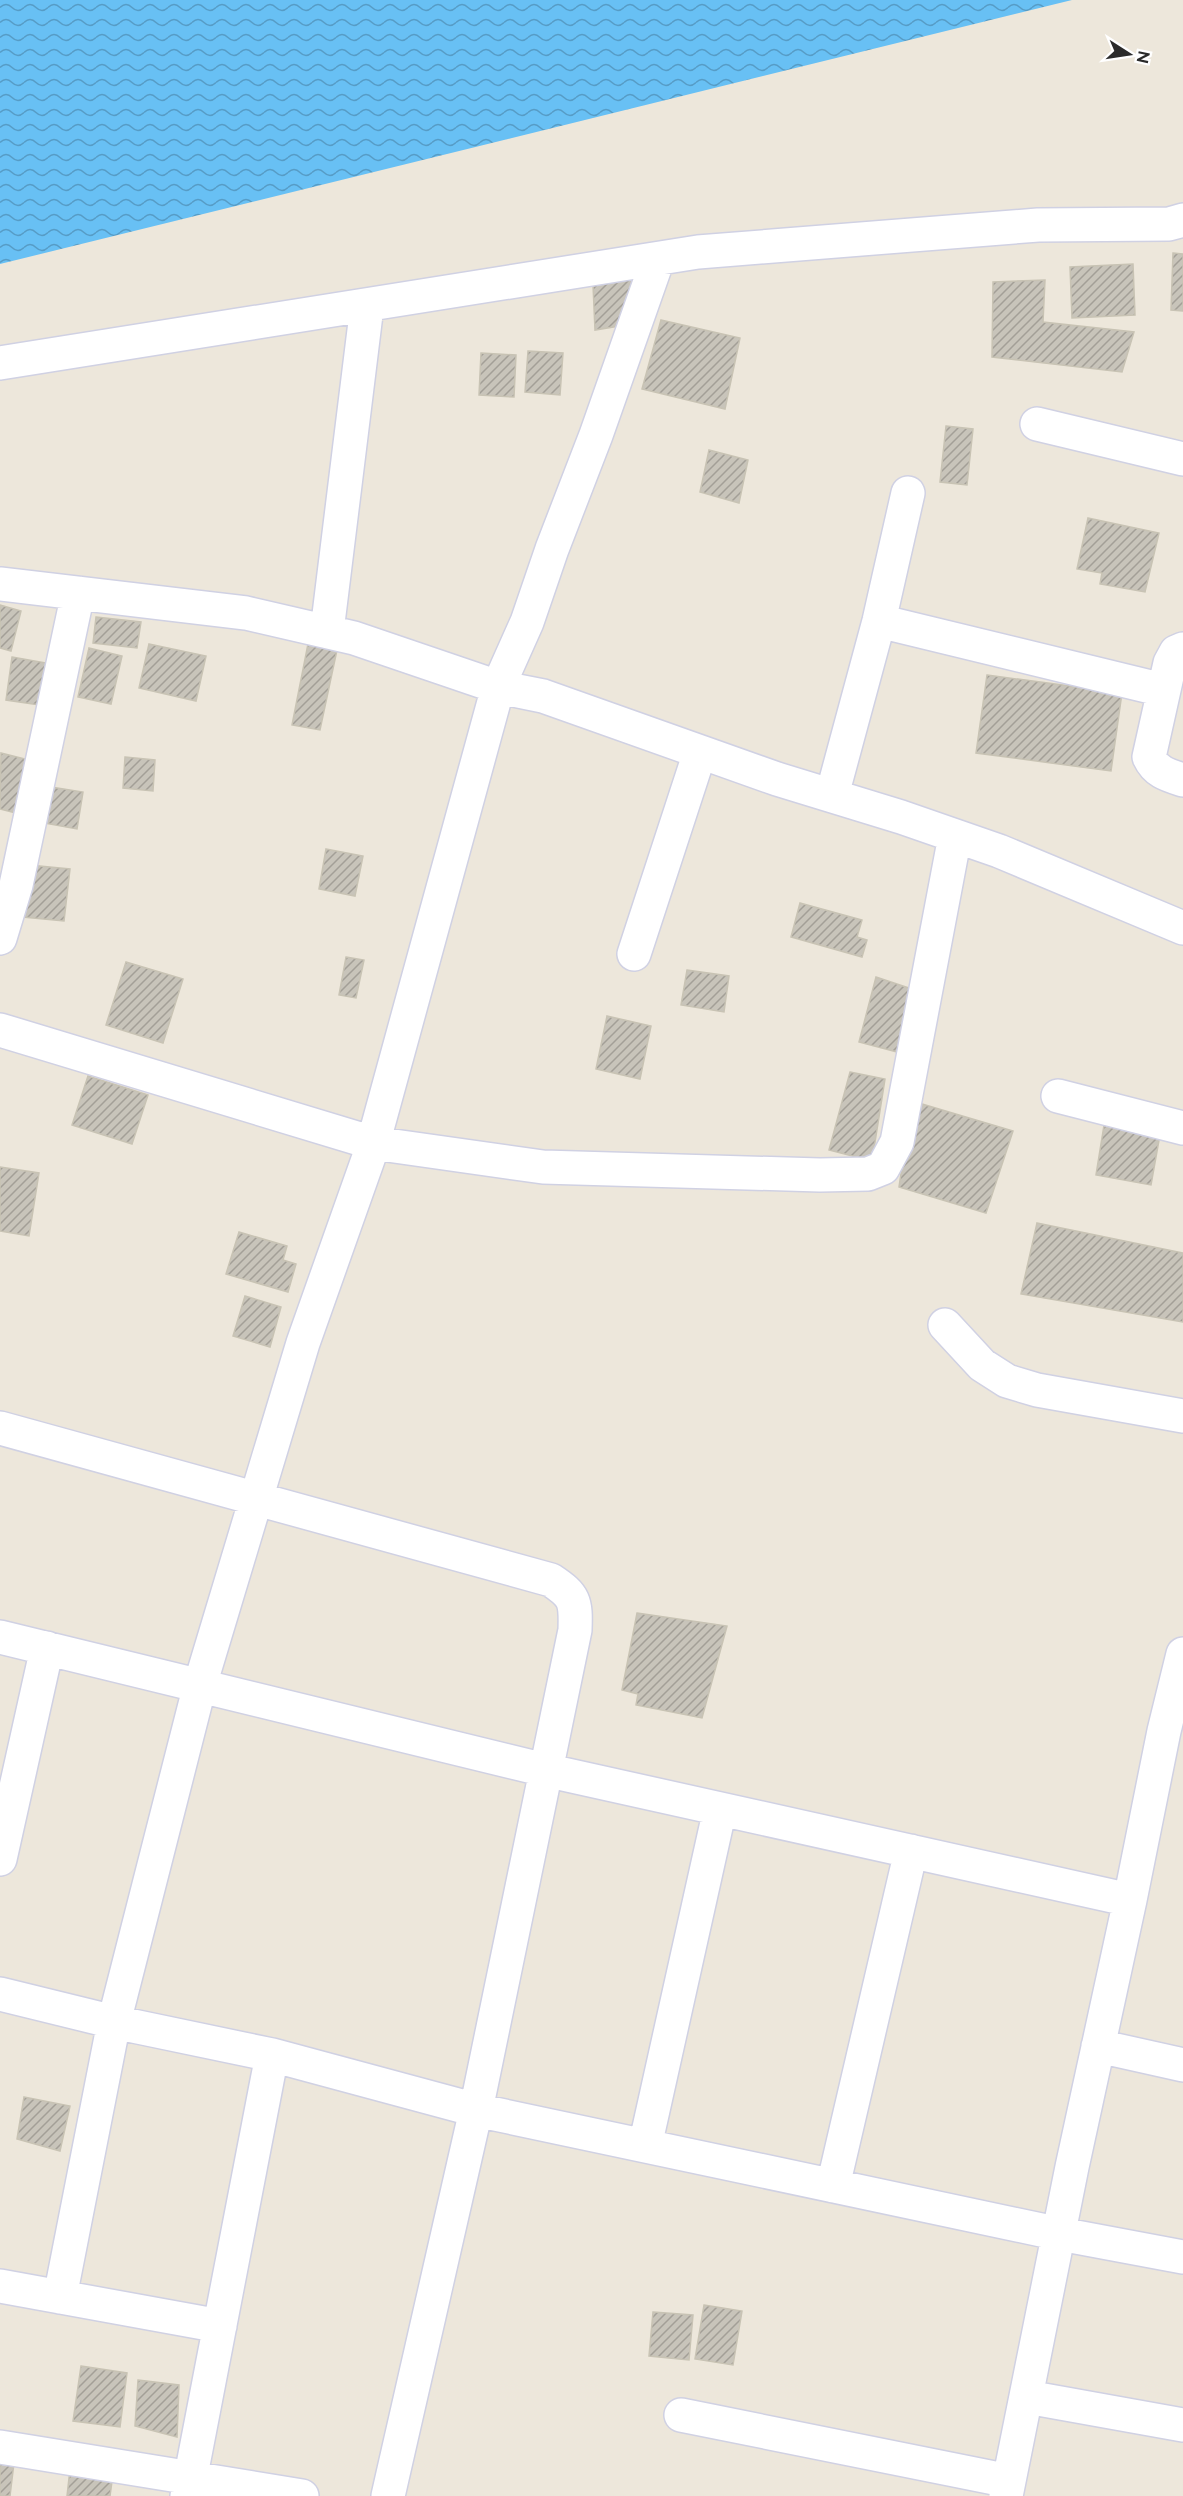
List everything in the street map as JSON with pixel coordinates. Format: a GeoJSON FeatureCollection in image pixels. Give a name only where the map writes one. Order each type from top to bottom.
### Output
{"type":"FeatureCollection","features":[{"type":"Feature","properties":{"kind":"street"},"geometry":{"type":"LineString","coordinates":[[0,363],[698,252],[1038,225],[1157,224],[1183,220]]}},
{"type":"Feature","properties":{"kind":"street"},"geometry":{"type":"LineString","coordinates":[[60,2297],[114,2022],[200,1685],[303,1343],[373,1143],[498,687],[527,622],[658,258]]}},
{"type":"Feature","properties":{"kind":"street"},"geometry":{"type":"LineString","coordinates":[[327,631],[367,306]]}},
{"type":"Feature","properties":{"kind":"street"},"geometry":{"type":"LineString","coordinates":[[1037,424],[1183,459]]}},
{"type":"Feature","properties":{"kind":"street"},"geometry":{"type":"LineString","coordinates":[[832,795],[879,621],[908,493]]}},
{"type":"Feature","properties":{"kind":"street"},"geometry":{"type":"LineString","coordinates":[[0,584],[246,613],[354,638],[498,687],[543,696],[700,752],[999,851],[1183,928]]}},
{"type":"Feature","properties":{"kind":"street"},"geometry":{"type":"LineString","coordinates":[[0,938],[16,885],[78,593]]}},
{"type":"Feature","properties":{"kind":"street"},"geometry":{"type":"LineString","coordinates":[[879,621],[1163,690]]}},
{"type":"Feature","properties":{"kind":"street"},"geometry":{"type":"LineString","coordinates":[[1183,649],[1176,652],[1170,663],[1149,757],[1154,767],[1165,775],[1183,780]]}},
{"type":"Feature","properties":{"kind":"street"},"geometry":{"type":"LineString","coordinates":[[634,954],[700,752]]}},
{"type":"Feature","properties":{"kind":"street"},"geometry":{"type":"LineString","coordinates":[[0,1030],[373,1143],[543,1167],[820,1175],[868,1174],[883,1168],[897,1142],[955,836]]}},
{"type":"Feature","properties":{"kind":"street"},"geometry":{"type":"LineString","coordinates":[[1058,1096],[1183,1128]]}},
{"type":"Feature","properties":{"kind":"street"},"geometry":{"type":"LineString","coordinates":[[945,1325],[982,1365],[1007,1381],[1037,1390],[1183,1416]]}},
{"type":"Feature","properties":{"kind":"street"},"geometry":{"type":"LineString","coordinates":[[0,1428],[551,1580],[570,1593],[576,1607],[575,1630],[476,2110],[388,2496]]}},
{"type":"Feature","properties":{"kind":"street"},"geometry":{"type":"LineString","coordinates":[[0,1636],[545,1770],[1130,1900]]}},
{"type":"Feature","properties":{"kind":"street"},"geometry":{"type":"LineString","coordinates":[[0,1859],[47,1648]]}},
{"type":"Feature","properties":{"kind":"street"},"geometry":{"type":"LineString","coordinates":[[681,2415],[1008,2488],[1130,1900],[1174,1733],[1183,1654]]}},
{"type":"Feature","properties":{"kind":"street"},"geometry":{"type":"LineString","coordinates":[[645,2146],[720,1809]]}},
{"type":"Feature","properties":{"kind":"street"},"geometry":{"type":"LineString","coordinates":[[833,2186],[911,1851]]}},
{"type":"Feature","properties":{"kind":"street"},"geometry":{"type":"LineString","coordinates":[[0,1994],[114,2022],[272,2055],[476,2110],[1060,2234],[1183,2257]]}},
{"type":"Feature","properties":{"kind":"street"},"geometry":{"type":"LineString","coordinates":[[1098,2046],[1183,2065]]}},
{"type":"Feature","properties":{"kind":"street"},"geometry":{"type":"LineString","coordinates":[[189,2487],[272,2055]]}},
{"type":"Feature","properties":{"kind":"street"},"geometry":{"type":"LineString","coordinates":[[0,2286],[220,2326]]}},
{"type":"Feature","properties":{"kind":"street"},"geometry":{"type":"LineString","coordinates":[[1027,2397],[1183,2425]]}},
{"type":"Feature","properties":{"kind":"street"},"geometry":{"type":"LineString","coordinates":[[0,2446],[189,2487],[302,2496]]}},
{"type":"Feature","properties":{"kind":"water"},"geometry":{"type":"Polygon","coordinates":[[[0,0],[1072,0],[0,264],[0,0]]]}},
{"type":"Feature","properties":{"kind":"building"},"geometry":{"type":"Polygon","coordinates":[[[1173,253],[1183,254],[1183,311],[1171,310],[1173,253]]]}},
{"type":"Feature","properties":{"kind":"building"},"geometry":{"type":"Polygon","coordinates":[[[1133,264],[1135,315],[1072,318],[1070,267],[1133,264]]]}},
{"type":"Feature","properties":{"kind":"building"},"geometry":{"type":"Polygon","coordinates":[[[632,279],[631,324],[595,330],[593,285],[632,279]]]}},
{"type":"Feature","properties":{"kind":"building"},"geometry":{"type":"Polygon","coordinates":[[[1045,280],[1043,322],[1134,332],[1122,372],[992,357],[993,282],[1045,280]]]}},
{"type":"Feature","properties":{"kind":"building"},"geometry":{"type":"Polygon","coordinates":[[[661,320],[740,338],[725,409],[642,389],[661,320]]]}},
{"type":"Feature","properties":{"kind":"building"},"geometry":{"type":"Polygon","coordinates":[[[528,351],[563,353],[560,395],[525,392],[528,351]]]}},
{"type":"Feature","properties":{"kind":"building"},"geometry":{"type":"Polygon","coordinates":[[[481,353],[516,355],[514,397],[479,395],[481,353]]]}},
{"type":"Feature","properties":{"kind":"building"},"geometry":{"type":"Polygon","coordinates":[[[946,426],[973,429],[967,485],[940,482],[946,426]]]}},
{"type":"Feature","properties":{"kind":"building"},"geometry":{"type":"Polygon","coordinates":[[[709,450],[748,460],[739,503],[700,492],[709,450]]]}},
{"type":"Feature","properties":{"kind":"building"},"geometry":{"type":"Polygon","coordinates":[[[1088,518],[1159,533],[1145,592],[1100,584],[1102,573],[1077,569],[1088,518]]]}},
{"type":"Feature","properties":{"kind":"building"},"geometry":{"type":"Polygon","coordinates":[[[0,605],[21,611],[11,651],[0,648],[0,605]]]}},
{"type":"Feature","properties":{"kind":"building"},"geometry":{"type":"Polygon","coordinates":[[[96,617],[141,622],[137,648],[93,643],[96,617]]]}},
{"type":"Feature","properties":{"kind":"building"},"geometry":{"type":"Polygon","coordinates":[[[149,644],[206,656],[196,701],[139,688],[149,644]]]}},
{"type":"Feature","properties":{"kind":"building"},"geometry":{"type":"Polygon","coordinates":[[[308,644],[337,650],[320,730],[292,725],[308,644]]]}},
{"type":"Feature","properties":{"kind":"building"},"geometry":{"type":"Polygon","coordinates":[[[89,648],[122,656],[111,704],[78,697],[89,648]]]}},
{"type":"Feature","properties":{"kind":"building"},"geometry":{"type":"Polygon","coordinates":[[[12,657],[52,664],[46,706],[6,700],[12,657]]]}},
{"type":"Feature","properties":{"kind":"building"},"geometry":{"type":"Polygon","coordinates":[[[987,675],[1122,693],[1111,771],[976,753],[987,675]]]}},
{"type":"Feature","properties":{"kind":"building"},"geometry":{"type":"Polygon","coordinates":[[[1,753],[33,761],[20,814],[0,809],[1,753]]]}},
{"type":"Feature","properties":{"kind":"building"},"geometry":{"type":"Polygon","coordinates":[[[125,757],[155,760],[153,791],[123,788],[125,757]]]}},
{"type":"Feature","properties":{"kind":"building"},"geometry":{"type":"Polygon","coordinates":[[[51,787],[83,792],[77,829],[44,823],[51,787]]]}},
{"type":"Feature","properties":{"kind":"building"},"geometry":{"type":"Polygon","coordinates":[[[326,849],[363,856],[355,896],[319,889],[326,849]]]}},
{"type":"Feature","properties":{"kind":"building"},"geometry":{"type":"Polygon","coordinates":[[[29,865],[70,869],[64,921],[23,917],[29,865]]]}},
{"type":"Feature","properties":{"kind":"building"},"geometry":{"type":"Polygon","coordinates":[[[800,903],[862,920],[857,937],[867,940],[862,957],[791,937],[800,903]]]}},
{"type":"Feature","properties":{"kind":"building"},"geometry":{"type":"Polygon","coordinates":[[[346,957],[364,960],[356,998],[339,995],[346,957]]]}},
{"type":"Feature","properties":{"kind":"building"},"geometry":{"type":"Polygon","coordinates":[[[126,962],[183,979],[163,1043],[106,1025],[126,962]]]}},
{"type":"Feature","properties":{"kind":"building"},"geometry":{"type":"Polygon","coordinates":[[[687,970],[729,976],[724,1012],[681,1005],[687,970]]]}},
{"type":"Feature","properties":{"kind":"building"},"geometry":{"type":"Polygon","coordinates":[[[876,977],[915,990],[901,1053],[859,1042],[876,977]]]}},
{"type":"Feature","properties":{"kind":"building"},"geometry":{"type":"Polygon","coordinates":[[[607,1016],[651,1026],[640,1079],[596,1069],[607,1016]]]}},
{"type":"Feature","properties":{"kind":"building"},"geometry":{"type":"Polygon","coordinates":[[[850,1072],[885,1079],[872,1161],[829,1150],[850,1072]]]}},
{"type":"Feature","properties":{"kind":"building"},"geometry":{"type":"Polygon","coordinates":[[[88,1076],[148,1095],[132,1144],[72,1125],[88,1076]]]}},
{"type":"Feature","properties":{"kind":"building"},"geometry":{"type":"Polygon","coordinates":[[[912,1101],[1013,1131],[986,1213],[899,1187],[912,1101]]]}},
{"type":"Feature","properties":{"kind":"building"},"geometry":{"type":"Polygon","coordinates":[[[1105,1119],[1161,1129],[1151,1185],[1096,1175],[1105,1119]]]}},
{"type":"Feature","properties":{"kind":"building"},"geometry":{"type":"Polygon","coordinates":[[[0,1167],[39,1173],[29,1236],[0,1231],[0,1167]]]}},
{"type":"Feature","properties":{"kind":"building"},"geometry":{"type":"Polygon","coordinates":[[[1037,1223],[1183,1253],[1183,1322],[1021,1294],[1037,1223]]]}},
{"type":"Feature","properties":{"kind":"building"},"geometry":{"type":"Polygon","coordinates":[[[239,1232],[287,1246],[283,1260],[296,1264],[288,1292],[226,1274],[239,1232]]]}},
{"type":"Feature","properties":{"kind":"building"},"geometry":{"type":"Polygon","coordinates":[[[245,1296],[281,1307],[270,1347],[233,1336],[245,1296]]]}},
{"type":"Feature","properties":{"kind":"building"},"geometry":{"type":"Polygon","coordinates":[[[637,1613],[727,1626],[702,1718],[636,1705],[638,1694],[622,1690],[637,1613]]]}},
{"type":"Feature","properties":{"kind":"building"},"geometry":{"type":"Polygon","coordinates":[[[24,2097],[70,2106],[60,2151],[17,2139],[24,2097]]]}},
{"type":"Feature","properties":{"kind":"building"},"geometry":{"type":"Polygon","coordinates":[[[704,2305],[742,2311],[733,2365],[695,2359],[704,2305]]]}},
{"type":"Feature","properties":{"kind":"building"},"geometry":{"type":"Polygon","coordinates":[[[653,2312],[693,2315],[689,2360],[649,2356],[653,2312]]]}},
{"type":"Feature","properties":{"kind":"building"},"geometry":{"type":"Polygon","coordinates":[[[81,2366],[127,2373],[120,2427],[73,2421],[81,2366]]]}},
{"type":"Feature","properties":{"kind":"building"},"geometry":{"type":"Polygon","coordinates":[[[138,2380],[179,2385],[177,2437],[135,2426],[138,2380]]]}},
{"type":"Feature","properties":{"kind":"building"},"geometry":{"type":"Polygon","coordinates":[[[0,2462],[14,2463],[10,2496],[0,2496],[0,2462]]]}},
{"type":"Feature","properties":{"kind":"building"},"geometry":{"type":"Polygon","coordinates":[[[70,2469],[113,2474],[110,2496],[67,2496],[70,2469]]]}}]}
